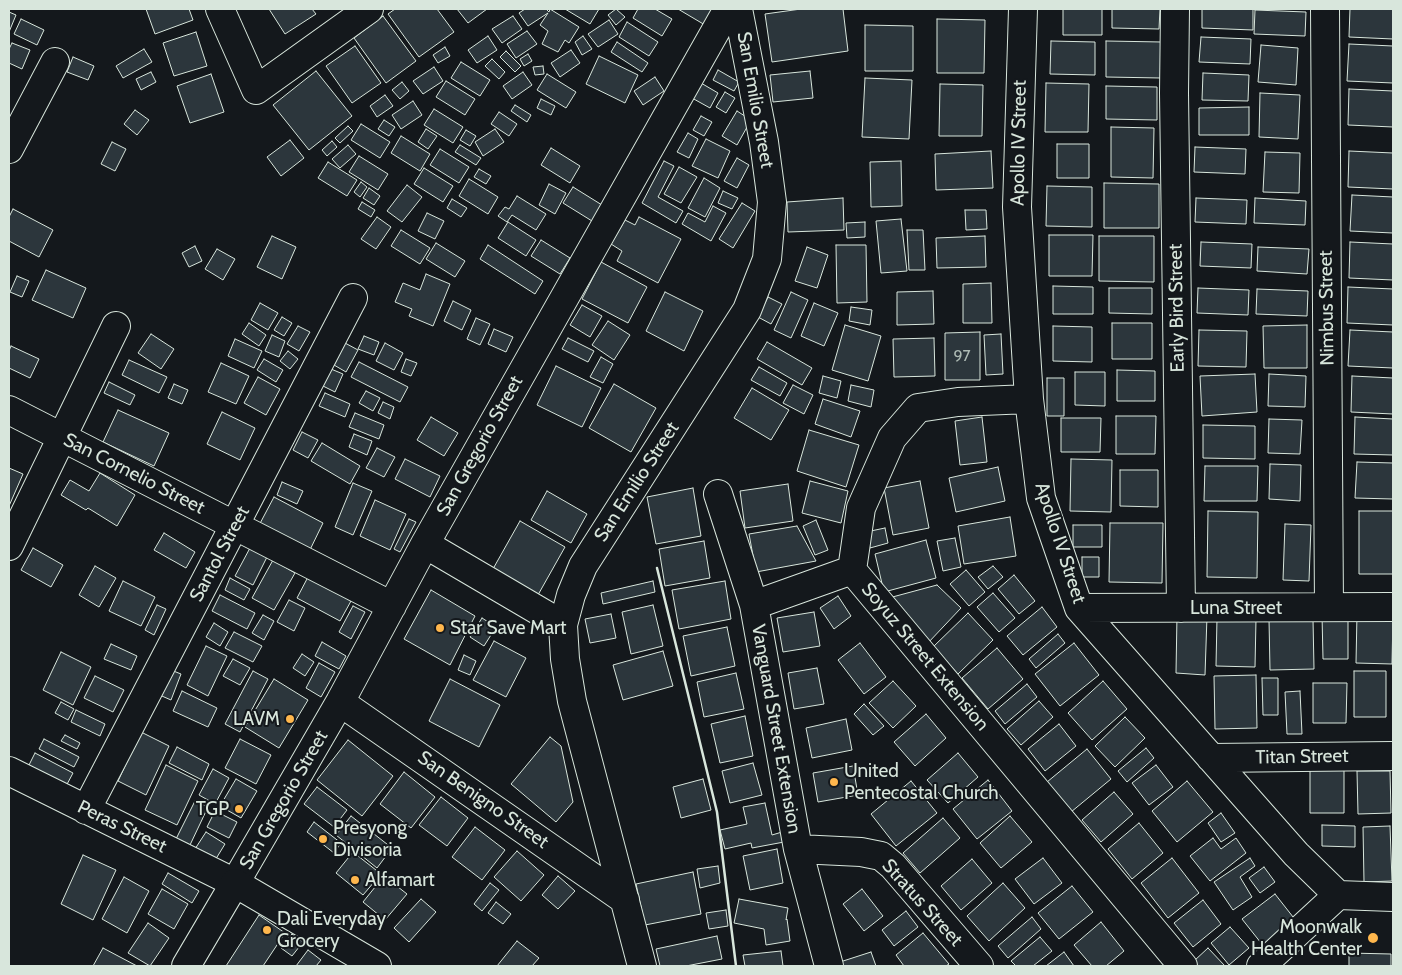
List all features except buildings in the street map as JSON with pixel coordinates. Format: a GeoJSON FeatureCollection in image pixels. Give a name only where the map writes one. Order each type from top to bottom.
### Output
{"type":"FeatureCollection","features":[{"type":"Feature","properties":{"kind":"street"},"geometry":{"type":"LineString","coordinates":[[220,9],[256,90],[369,9]]}},
{"type":"Feature","properties":{"kind":"street","name":"San Gregorio Street"},"geometry":{"type":"LineString","coordinates":[[186,966],[340,702],[424,544],[728,9]]}},
{"type":"Feature","properties":{"kind":"street","name":"San Emilio Street"},"geometry":{"type":"LineString","coordinates":[[642,966],[572,701],[565,659],[563,625],[571,595],[583,566],[747,310],[767,259],[772,202],[764,142],[738,9]]}},
{"type":"Feature","properties":{"kind":"street","name":"Apollo IV Street"},"geometry":{"type":"LineString","coordinates":[[1023,9],[1017,207],[1029,399],[1041,498],[1079,608],[1296,854],[1338,895]]}},
{"type":"Feature","properties":{"kind":"street","name":"Early Bird Street"},"geometry":{"type":"LineString","coordinates":[[1175,9],[1174,93],[1181,608]]}},
{"type":"Feature","properties":{"kind":"street","name":"Nimbus Street"},"geometry":{"type":"LineString","coordinates":[[1325,9],[1329,607]]}},
{"type":"Feature","properties":{"kind":"street"},"geometry":{"type":"LineString","coordinates":[[9,149],[55,62]]}},
{"type":"Feature","properties":{"kind":"street","name":"Santol Street"},"geometry":{"type":"LineString","coordinates":[[86,810],[353,298]]}},
{"type":"Feature","properties":{"kind":"street"},"geometry":{"type":"LineString","coordinates":[[9,546],[116,326]]}},
{"type":"Feature","properties":{"kind":"street","name":"Soyuz Street Extension"},"geometry":{"type":"LineString","coordinates":[[1029,399],[958,402],[918,408],[892,438],[861,508],[852,570],[1183,966]]}},
{"type":"Feature","properties":{"kind":"street","name":"San Cornelio Street"},"geometry":{"type":"LineString","coordinates":[[9,410],[392,606]]}},
{"type":"Feature","properties":{"kind":"street","name":"Vanguard Street Extension"},"geometry":{"type":"LineString","coordinates":[[718,494],[754,605],[798,849],[829,966]]}},
{"type":"Feature","properties":{"kind":"street"},"geometry":{"type":"LineString","coordinates":[[424,544],[563,625]]}},
{"type":"Feature","properties":{"kind":"street"},"geometry":{"type":"LineString","coordinates":[[754,605],[852,570]]}},
{"type":"Feature","properties":{"kind":"street","name":"Luna Street"},"geometry":{"type":"LineString","coordinates":[[1079,608],[1393,607]]}},
{"type":"Feature","properties":{"kind":"street","name":"San Benigno Street"},"geometry":{"type":"LineString","coordinates":[[340,702],[625,900]]}},
{"type":"Feature","properties":{"kind":"street","name":"Titan Street"},"geometry":{"type":"LineString","coordinates":[[1211,758],[1393,756]]}},
{"type":"Feature","properties":{"kind":"street","name":"Peras Street"},"geometry":{"type":"LineString","coordinates":[[9,771],[235,884],[377,966]]}},
{"type":"Feature","properties":{"kind":"street","name":"Stratus Street"},"geometry":{"type":"LineString","coordinates":[[798,849],[861,852],[881,856],[892,866],[979,966]]}},
{"type":"Feature","properties":{"kind":"street"},"geometry":{"type":"LineString","coordinates":[[1261,966],[1338,895],[1393,897]]}},
{"type":"Feature","properties":{"kind":"wall"},"geometry":{"type":"LineString","coordinates":[[657,568],[717,812],[736,966]]}},
{"type":"Feature","properties":{"kind":"place","name":"Star Save Mart"},"geometry":{"type":"Point","coordinates":[440,628]}},
{"type":"Feature","properties":{"kind":"place","name":"LAVM"},"geometry":{"type":"Point","coordinates":[290,719]}},
{"type":"Feature","properties":{"kind":"place","name":"United Pentecostal Church"},"geometry":{"type":"Point","coordinates":[834,782]}},
{"type":"Feature","properties":{"kind":"place","name":"TGP"},"geometry":{"type":"Point","coordinates":[239,809]}},
{"type":"Feature","properties":{"kind":"place","name":"Presyong Divisoria"},"geometry":{"type":"Point","coordinates":[323,839]}},
{"type":"Feature","properties":{"kind":"place","name":"Alfamart"},"geometry":{"type":"Point","coordinates":[355,880]}},
{"type":"Feature","properties":{"kind":"place","name":"Dali Everyday Grocery"},"geometry":{"type":"Point","coordinates":[267,930]}},
{"type":"Feature","properties":{"kind":"place","name":"Moonwalk Health Center"},"geometry":{"type":"Point","coordinates":[1373,938]}}]}
